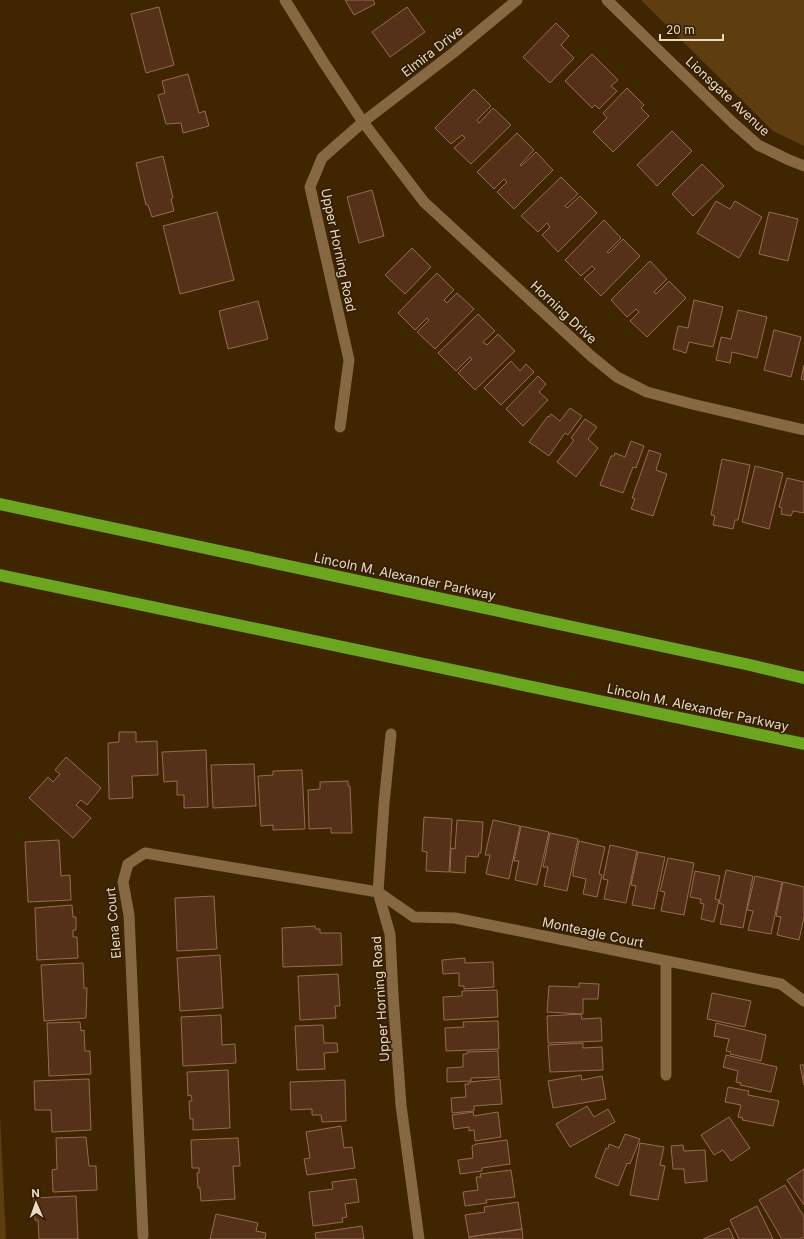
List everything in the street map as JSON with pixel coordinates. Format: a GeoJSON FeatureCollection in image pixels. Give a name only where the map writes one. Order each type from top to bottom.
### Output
{"type":"FeatureCollection","features":[{"type":"Feature","properties":{"kind":"highway","name":"Lincoln M. Alexander Parkway"},"geometry":{"type":"LineString","coordinates":[[0,504],[750,665],[804,678]]}},
{"type":"Feature","properties":{"kind":"highway","name":"Lincoln M. Alexander Parkway"},"geometry":{"type":"LineString","coordinates":[[0,576],[804,744]]}},
{"type":"Feature","properties":{"kind":"street"},"geometry":{"type":"LineString","coordinates":[[285,0],[363,122]]}},
{"type":"Feature","properties":{"kind":"street","name":"Elmira Drive"},"geometry":{"type":"LineString","coordinates":[[363,122],[453,53],[517,0]]}},
{"type":"Feature","properties":{"kind":"street","name":"Lionsgate Avenue"},"geometry":{"type":"LineString","coordinates":[[607,0],[733,123],[758,145],[804,166]]}},
{"type":"Feature","properties":{"kind":"street","name":"Upper Horning Road"},"geometry":{"type":"LineString","coordinates":[[340,427],[349,360],[310,187],[322,158],[363,122]]}},
{"type":"Feature","properties":{"kind":"street","name":"Horning Drive"},"geometry":{"type":"LineString","coordinates":[[363,122],[424,202],[591,356],[617,377],[647,392],[804,430]]}},
{"type":"Feature","properties":{"kind":"street","name":"Upper Horning Road"},"geometry":{"type":"LineString","coordinates":[[391,734],[384,804],[378,892],[390,934],[392,995],[401,1105],[419,1239]]}},
{"type":"Feature","properties":{"kind":"street","name":"Elena Court"},"geometry":{"type":"LineString","coordinates":[[143,1236],[129,915],[123,882],[128,864],[145,853],[378,892]]}},
{"type":"Feature","properties":{"kind":"street","name":"Monteagle Court"},"geometry":{"type":"LineString","coordinates":[[378,892],[414,917],[455,918],[666,962],[781,984],[804,1001]]}},
{"type":"Feature","properties":{"kind":"street"},"geometry":{"type":"LineString","coordinates":[[666,962],[666,1075]]}},
{"type":"Feature","properties":{"kind":"shaded area"},"geometry":{"type":"Polygon","coordinates":[[[641,0],[804,0],[804,146],[773,131],[641,0]]]}},
{"type":"Feature","properties":{"kind":"shaded area"},"geometry":{"type":"Polygon","coordinates":[[[0,1115],[6,1239],[0,1239],[0,1115]]]}},
{"type":"Feature","properties":{"kind":"building"},"geometry":{"type":"Polygon","coordinates":[[[345,0],[373,0],[375,4],[354,15],[345,0]]]}},
{"type":"Feature","properties":{"kind":"building"},"geometry":{"type":"Polygon","coordinates":[[[159,7],[174,65],[146,73],[131,14],[159,7]]]}},
{"type":"Feature","properties":{"kind":"building"},"geometry":{"type":"Polygon","coordinates":[[[407,7],[425,32],[390,57],[372,32],[407,7]]]}},
{"type":"Feature","properties":{"kind":"building"},"geometry":{"type":"Polygon","coordinates":[[[556,23],[569,36],[561,45],[574,58],[550,83],[523,57],[556,23]]]}},
{"type":"Feature","properties":{"kind":"building"},"geometry":{"type":"Polygon","coordinates":[[[592,54],[618,80],[611,86],[617,91],[599,109],[595,105],[592,108],[565,81],[592,54]]]}},
{"type":"Feature","properties":{"kind":"building"},"geometry":{"type":"Polygon","coordinates":[[[188,74],[199,113],[205,111],[209,126],[183,133],[181,123],[166,124],[158,95],[165,93],[162,81],[188,74]]]}},
{"type":"Feature","properties":{"kind":"building"},"geometry":{"type":"Polygon","coordinates":[[[627,88],[644,105],[641,108],[649,116],[613,152],[593,132],[607,118],[603,113],[627,88]]]}},
{"type":"Feature","properties":{"kind":"building"},"geometry":{"type":"Polygon","coordinates":[[[474,89],[491,106],[477,120],[479,123],[493,108],[511,125],[471,164],[454,148],[465,138],[462,135],[451,144],[435,128],[474,89]]]}},
{"type":"Feature","properties":{"kind":"building"},"geometry":{"type":"Polygon","coordinates":[[[672,131],[692,151],[657,186],[637,165],[672,131]]]}},
{"type":"Feature","properties":{"kind":"building"},"geometry":{"type":"Polygon","coordinates":[[[517,133],[534,150],[520,165],[521,166],[536,152],[553,170],[514,209],[497,192],[507,182],[504,179],[494,189],[477,172],[517,133]]]}},
{"type":"Feature","properties":{"kind":"building"},"geometry":{"type":"Polygon","coordinates":[[[163,156],[173,198],[171,199],[174,211],[152,217],[148,205],[146,205],[136,163],[163,156]]]}},
{"type":"Feature","properties":{"kind":"building"},"geometry":{"type":"Polygon","coordinates":[[[702,164],[724,186],[693,216],[672,194],[702,164]]]}},
{"type":"Feature","properties":{"kind":"building"},"geometry":{"type":"Polygon","coordinates":[[[561,177],[578,194],[565,206],[567,208],[580,196],[597,213],[558,252],[542,235],[550,227],[547,223],[538,232],[521,216],[561,177]]]}},
{"type":"Feature","properties":{"kind":"building"},"geometry":{"type":"Polygon","coordinates":[[[372,190],[384,236],[359,243],[347,197],[372,190]]]}},
{"type":"Feature","properties":{"kind":"building"},"geometry":{"type":"Polygon","coordinates":[[[716,201],[730,209],[735,201],[762,217],[739,258],[697,233],[716,201]]]}},
{"type":"Feature","properties":{"kind":"building"},"geometry":{"type":"Polygon","coordinates":[[[217,212],[234,280],[180,294],[163,226],[217,212]]]}},
{"type":"Feature","properties":{"kind":"building"},"geometry":{"type":"Polygon","coordinates":[[[769,212],[798,219],[788,261],[759,254],[769,212]]]}},
{"type":"Feature","properties":{"kind":"building"},"geometry":{"type":"Polygon","coordinates":[[[604,220],[621,238],[607,252],[609,253],[623,239],[640,256],[601,296],[584,279],[595,269],[592,266],[581,276],[565,260],[604,220]]]}},
{"type":"Feature","properties":{"kind":"building"},"geometry":{"type":"Polygon","coordinates":[[[412,248],[431,267],[405,294],[385,275],[412,248]]]}},
{"type":"Feature","properties":{"kind":"building"},"geometry":{"type":"Polygon","coordinates":[[[650,261],[667,279],[654,292],[656,294],[669,281],[686,298],[647,337],[630,321],[639,312],[636,309],[627,317],[611,300],[650,261]]]}},
{"type":"Feature","properties":{"kind":"building"},"geometry":{"type":"Polygon","coordinates":[[[437,273],[454,290],[444,300],[447,303],[457,293],[474,309],[435,349],[417,332],[429,320],[427,318],[415,330],[398,313],[437,273]]]}},
{"type":"Feature","properties":{"kind":"building"},"geometry":{"type":"Polygon","coordinates":[[[694,300],[723,307],[713,347],[689,342],[686,353],[673,349],[678,326],[688,328],[694,300]]]}},
{"type":"Feature","properties":{"kind":"building"},"geometry":{"type":"Polygon","coordinates":[[[258,301],[268,339],[228,349],[219,311],[258,301]]]}},
{"type":"Feature","properties":{"kind":"building"},"geometry":{"type":"Polygon","coordinates":[[[738,310],[767,317],[757,358],[732,352],[730,363],[716,360],[721,337],[731,339],[738,310]]]}},
{"type":"Feature","properties":{"kind":"building"},"geometry":{"type":"Polygon","coordinates":[[[478,314],[495,331],[483,342],[487,345],[498,334],[515,351],[475,390],[458,373],[472,359],[470,357],[456,371],[438,353],[478,314]]]}},
{"type":"Feature","properties":{"kind":"building"},"geometry":{"type":"Polygon","coordinates":[[[774,330],[801,337],[791,377],[764,370],[774,330]]]}},
{"type":"Feature","properties":{"kind":"building"},"geometry":{"type":"Polygon","coordinates":[[[511,361],[520,371],[526,364],[534,372],[501,405],[484,388],[511,361]]]}},
{"type":"Feature","properties":{"kind":"building"},"geometry":{"type":"Polygon","coordinates":[[[804,365],[804,380],[801,379],[804,365]]]}},
{"type":"Feature","properties":{"kind":"building"},"geometry":{"type":"Polygon","coordinates":[[[538,376],[546,384],[539,392],[548,400],[523,426],[506,409],[538,376]]]}},
{"type":"Feature","properties":{"kind":"building"},"geometry":{"type":"Polygon","coordinates":[[[570,408],[582,416],[568,435],[565,433],[549,456],[529,442],[548,416],[549,417],[551,414],[560,421],[570,408]]]}},
{"type":"Feature","properties":{"kind":"building"},"geometry":{"type":"Polygon","coordinates":[[[585,419],[597,427],[588,439],[598,448],[576,477],[557,462],[574,440],[571,438],[585,419]]]}},
{"type":"Feature","properties":{"kind":"building"},"geometry":{"type":"Polygon","coordinates":[[[631,441],[644,446],[636,468],[633,467],[623,493],[600,485],[611,456],[614,456],[615,453],[625,457],[631,441]]]}},
{"type":"Feature","properties":{"kind":"building"},"geometry":{"type":"Polygon","coordinates":[[[649,450],[661,454],[656,470],[667,474],[653,516],[631,509],[635,499],[632,498],[649,450]]]}},
{"type":"Feature","properties":{"kind":"building"},"geometry":{"type":"Polygon","coordinates":[[[722,459],[750,465],[738,520],[735,520],[733,529],[713,525],[715,516],[711,515],[722,459]]]}},
{"type":"Feature","properties":{"kind":"building"},"geometry":{"type":"Polygon","coordinates":[[[755,466],[783,473],[769,529],[742,522],[755,466]]]}},
{"type":"Feature","properties":{"kind":"building"},"geometry":{"type":"Polygon","coordinates":[[[787,478],[804,482],[804,513],[793,511],[791,516],[781,514],[782,508],[779,507],[787,478]]]}},
{"type":"Feature","properties":{"kind":"building"},"geometry":{"type":"Polygon","coordinates":[[[119,732],[136,732],[136,742],[157,741],[158,775],[132,776],[133,798],[109,799],[108,743],[119,742],[119,732]]]}},
{"type":"Feature","properties":{"kind":"building"},"geometry":{"type":"Polygon","coordinates":[[[206,750],[208,807],[184,808],[184,795],[177,795],[177,781],[164,782],[162,752],[206,750]]]}},
{"type":"Feature","properties":{"kind":"building"},"geometry":{"type":"Polygon","coordinates":[[[66,757],[101,788],[87,805],[81,800],[76,805],[91,818],[73,838],[29,798],[48,777],[53,782],[60,774],[55,770],[66,757]]]}},
{"type":"Feature","properties":{"kind":"building"},"geometry":{"type":"Polygon","coordinates":[[[254,764],[256,806],[213,808],[211,765],[254,764]]]}},
{"type":"Feature","properties":{"kind":"building"},"geometry":{"type":"Polygon","coordinates":[[[302,770],[305,829],[273,830],[273,825],[261,826],[258,776],[273,775],[273,771],[302,770]]]}},
{"type":"Feature","properties":{"kind":"building"},"geometry":{"type":"Polygon","coordinates":[[[348,781],[348,786],[350,786],[352,833],[331,833],[331,828],[309,829],[308,790],[320,789],[320,782],[348,781]]]}},
{"type":"Feature","properties":{"kind":"building"},"geometry":{"type":"Polygon","coordinates":[[[424,817],[452,819],[449,872],[426,871],[427,852],[422,851],[424,817]]]}},
{"type":"Feature","properties":{"kind":"building"},"geometry":{"type":"Polygon","coordinates":[[[457,820],[483,822],[481,853],[479,853],[478,857],[466,856],[465,873],[450,872],[451,848],[455,849],[457,820]]]}},
{"type":"Feature","properties":{"kind":"building"},"geometry":{"type":"Polygon","coordinates":[[[493,820],[520,826],[509,879],[486,874],[490,855],[485,855],[493,820]]]}},
{"type":"Feature","properties":{"kind":"building"},"geometry":{"type":"Polygon","coordinates":[[[521,826],[549,832],[537,885],[515,880],[519,861],[514,861],[521,826]]]}},
{"type":"Feature","properties":{"kind":"building"},"geometry":{"type":"Polygon","coordinates":[[[550,833],[578,839],[567,891],[544,886],[548,867],[543,867],[550,833]]]}},
{"type":"Feature","properties":{"kind":"building"},"geometry":{"type":"Polygon","coordinates":[[[59,840],[61,876],[70,875],[71,900],[28,902],[25,842],[59,840]]]}},
{"type":"Feature","properties":{"kind":"building"},"geometry":{"type":"Polygon","coordinates":[[[579,841],[605,847],[599,874],[602,875],[597,897],[583,894],[586,879],[573,876],[579,841]]]}},
{"type":"Feature","properties":{"kind":"building"},"geometry":{"type":"Polygon","coordinates":[[[610,845],[637,851],[626,903],[604,899],[608,880],[603,879],[610,845]]]}},
{"type":"Feature","properties":{"kind":"building"},"geometry":{"type":"Polygon","coordinates":[[[638,852],[665,857],[654,909],[632,905],[636,886],[631,885],[638,852]]]}},
{"type":"Feature","properties":{"kind":"building"},"geometry":{"type":"Polygon","coordinates":[[[668,858],[694,863],[684,915],[661,911],[665,892],[660,891],[668,858]]]}},
{"type":"Feature","properties":{"kind":"building"},"geometry":{"type":"Polygon","coordinates":[[[726,870],[753,876],[743,928],[720,924],[724,905],[719,903],[726,870]]]}},
{"type":"Feature","properties":{"kind":"building"},"geometry":{"type":"Polygon","coordinates":[[[695,871],[720,876],[715,899],[719,900],[714,922],[701,919],[704,904],[700,903],[701,899],[690,897],[695,871]]]}},
{"type":"Feature","properties":{"kind":"building"},"geometry":{"type":"Polygon","coordinates":[[[755,876],[782,882],[771,934],[748,930],[753,911],[747,910],[755,876]]]}},
{"type":"Feature","properties":{"kind":"building"},"geometry":{"type":"Polygon","coordinates":[[[783,882],[804,887],[804,917],[799,940],[777,935],[781,917],[776,916],[783,882]]]}},
{"type":"Feature","properties":{"kind":"building"},"geometry":{"type":"Polygon","coordinates":[[[214,896],[217,949],[177,951],[175,898],[214,896]]]}},
{"type":"Feature","properties":{"kind":"building"},"geometry":{"type":"Polygon","coordinates":[[[72,905],[73,917],[76,917],[76,930],[73,930],[73,937],[77,937],[78,958],[37,960],[35,908],[72,905]]]}},
{"type":"Feature","properties":{"kind":"building"},"geometry":{"type":"Polygon","coordinates":[[[315,926],[316,929],[320,929],[320,933],[341,933],[342,965],[283,967],[282,928],[315,926]]]}},
{"type":"Feature","properties":{"kind":"building"},"geometry":{"type":"Polygon","coordinates":[[[220,955],[223,1008],[180,1011],[177,958],[220,955]]]}},
{"type":"Feature","properties":{"kind":"building"},"geometry":{"type":"Polygon","coordinates":[[[465,958],[465,963],[493,962],[494,987],[464,989],[464,986],[459,986],[459,973],[443,974],[442,960],[465,958]]]}},
{"type":"Feature","properties":{"kind":"building"},"geometry":{"type":"Polygon","coordinates":[[[83,963],[84,988],[87,988],[86,1018],[44,1021],[41,965],[83,963]]]}},
{"type":"Feature","properties":{"kind":"building"},"geometry":{"type":"Polygon","coordinates":[[[338,974],[340,1006],[335,1006],[336,1018],[300,1020],[298,976],[338,974]]]}},
{"type":"Feature","properties":{"kind":"building"},"geometry":{"type":"Polygon","coordinates":[[[579,983],[599,984],[598,999],[583,999],[583,1014],[547,1012],[549,986],[579,987],[579,983]]]}},
{"type":"Feature","properties":{"kind":"building"},"geometry":{"type":"Polygon","coordinates":[[[497,990],[498,1017],[444,1020],[443,997],[462,996],[462,991],[497,990]]]}},
{"type":"Feature","properties":{"kind":"building"},"geometry":{"type":"Polygon","coordinates":[[[712,993],[751,1001],[745,1027],[707,1019],[712,993]]]}},
{"type":"Feature","properties":{"kind":"building"},"geometry":{"type":"Polygon","coordinates":[[[581,1014],[582,1019],[601,1018],[602,1041],[548,1043],[547,1016],[581,1014]]]}},
{"type":"Feature","properties":{"kind":"building"},"geometry":{"type":"Polygon","coordinates":[[[221,1015],[222,1045],[235,1044],[236,1063],[183,1066],[181,1017],[221,1015]]]}},
{"type":"Feature","properties":{"kind":"building"},"geometry":{"type":"Polygon","coordinates":[[[498,1021],[499,1049],[446,1051],[445,1028],[464,1027],[463,1022],[498,1021]]]}},
{"type":"Feature","properties":{"kind":"building"},"geometry":{"type":"Polygon","coordinates":[[[80,1022],[81,1031],[84,1030],[85,1051],[90,1051],[91,1074],[49,1076],[47,1023],[80,1022]]]}},
{"type":"Feature","properties":{"kind":"building"},"geometry":{"type":"Polygon","coordinates":[[[716,1023],[766,1035],[761,1061],[730,1054],[731,1052],[726,1051],[729,1039],[714,1036],[716,1023]]]}},
{"type":"Feature","properties":{"kind":"building"},"geometry":{"type":"Polygon","coordinates":[[[323,1025],[324,1043],[337,1043],[338,1052],[324,1053],[325,1069],[297,1070],[295,1026],[323,1025]]]}},
{"type":"Feature","properties":{"kind":"building"},"geometry":{"type":"Polygon","coordinates":[[[583,1043],[583,1048],[602,1047],[603,1070],[550,1072],[548,1045],[583,1043]]]}},
{"type":"Feature","properties":{"kind":"building"},"geometry":{"type":"Polygon","coordinates":[[[498,1051],[499,1077],[471,1078],[471,1081],[447,1082],[447,1068],[463,1067],[463,1054],[467,1054],[467,1052],[498,1051]]]}},
{"type":"Feature","properties":{"kind":"building"},"geometry":{"type":"Polygon","coordinates":[[[726,1055],[777,1067],[771,1092],[740,1085],[741,1083],[736,1082],[738,1071],[723,1067],[726,1055]]]}},
{"type":"Feature","properties":{"kind":"building"},"geometry":{"type":"Polygon","coordinates":[[[800,1065],[804,1065],[804,1085],[800,1065]]]}},
{"type":"Feature","properties":{"kind":"building"},"geometry":{"type":"Polygon","coordinates":[[[228,1070],[230,1128],[193,1130],[193,1119],[190,1119],[189,1101],[192,1101],[191,1095],[188,1096],[187,1072],[228,1070]]]}},
{"type":"Feature","properties":{"kind":"building"},"geometry":{"type":"Polygon","coordinates":[[[581,1075],[582,1080],[602,1076],[606,1099],[553,1108],[548,1081],[581,1075]]]}},
{"type":"Feature","properties":{"kind":"building"},"geometry":{"type":"Polygon","coordinates":[[[89,1079],[91,1130],[52,1132],[51,1110],[35,1110],[34,1081],[89,1079]]]}},
{"type":"Feature","properties":{"kind":"building"},"geometry":{"type":"Polygon","coordinates":[[[500,1079],[502,1104],[474,1106],[474,1111],[452,1113],[451,1098],[466,1097],[465,1084],[469,1084],[469,1082],[500,1079]]]}},
{"type":"Feature","properties":{"kind":"building"},"geometry":{"type":"Polygon","coordinates":[[[345,1080],[346,1121],[322,1122],[321,1115],[312,1115],[312,1109],[291,1110],[290,1082],[345,1080]]]}},
{"type":"Feature","properties":{"kind":"building"},"geometry":{"type":"Polygon","coordinates":[[[728,1087],[749,1091],[748,1095],[779,1101],[773,1126],[742,1120],[743,1118],[738,1117],[741,1105],[725,1102],[728,1087]]]}},
{"type":"Feature","properties":{"kind":"building"},"geometry":{"type":"Polygon","coordinates":[[[587,1106],[594,1117],[608,1109],[615,1122],[570,1147],[556,1124],[587,1106]]]}},
{"type":"Feature","properties":{"kind":"building"},"geometry":{"type":"Polygon","coordinates":[[[473,1112],[474,1116],[498,1112],[501,1137],[475,1141],[474,1130],[469,1131],[469,1127],[454,1129],[452,1115],[473,1112]]]}},
{"type":"Feature","properties":{"kind":"building"},"geometry":{"type":"Polygon","coordinates":[[[729,1117],[750,1148],[731,1161],[723,1150],[714,1155],[701,1135],[729,1117]]]}},
{"type":"Feature","properties":{"kind":"building"},"geometry":{"type":"Polygon","coordinates":[[[341,1126],[344,1148],[352,1147],[355,1168],[307,1175],[304,1159],[310,1158],[306,1132],[341,1126]]]}},
{"type":"Feature","properties":{"kind":"building"},"geometry":{"type":"Polygon","coordinates":[[[625,1134],[640,1139],[630,1164],[627,1163],[618,1186],[595,1177],[606,1148],[608,1149],[609,1144],[619,1148],[625,1134]]]}},
{"type":"Feature","properties":{"kind":"building"},"geometry":{"type":"Polygon","coordinates":[[[86,1137],[89,1166],[96,1166],[97,1190],[53,1192],[52,1170],[57,1169],[56,1138],[86,1137]]]}},
{"type":"Feature","properties":{"kind":"building"},"geometry":{"type":"Polygon","coordinates":[[[238,1138],[240,1166],[233,1166],[235,1199],[201,1201],[197,1173],[199,1173],[199,1168],[192,1168],[191,1140],[238,1138]]]}},
{"type":"Feature","properties":{"kind":"building"},"geometry":{"type":"Polygon","coordinates":[[[507,1140],[510,1164],[482,1168],[482,1171],[460,1174],[458,1160],[473,1158],[472,1146],[476,1144],[507,1140]]]}},
{"type":"Feature","properties":{"kind":"building"},"geometry":{"type":"Polygon","coordinates":[[[640,1143],[664,1147],[660,1165],[665,1166],[658,1200],[630,1195],[640,1143]]]}},
{"type":"Feature","properties":{"kind":"building"},"geometry":{"type":"Polygon","coordinates":[[[683,1145],[684,1151],[705,1150],[707,1181],[685,1183],[684,1169],[673,1169],[671,1146],[683,1145]]]}},
{"type":"Feature","properties":{"kind":"building"},"geometry":{"type":"Polygon","coordinates":[[[804,1169],[804,1205],[787,1180],[804,1169]]]}},
{"type":"Feature","properties":{"kind":"building"},"geometry":{"type":"Polygon","coordinates":[[[511,1170],[515,1197],[486,1200],[487,1203],[465,1206],[463,1192],[478,1190],[476,1177],[481,1177],[480,1174],[511,1170]]]}},
{"type":"Feature","properties":{"kind":"building"},"geometry":{"type":"Polygon","coordinates":[[[356,1179],[359,1202],[345,1204],[347,1217],[342,1218],[343,1222],[313,1226],[309,1192],[333,1189],[332,1182],[356,1179]]]}},
{"type":"Feature","properties":{"kind":"building"},"geometry":{"type":"Polygon","coordinates":[[[785,1185],[804,1217],[804,1237],[800,1239],[782,1239],[759,1200],[785,1185]]]}},
{"type":"Feature","properties":{"kind":"building"},"geometry":{"type":"Polygon","coordinates":[[[76,1196],[78,1239],[39,1239],[38,1220],[35,1220],[34,1198],[76,1196]]]}},
{"type":"Feature","properties":{"kind":"building"},"geometry":{"type":"Polygon","coordinates":[[[518,1202],[522,1229],[469,1237],[465,1215],[485,1212],[484,1207],[518,1202]]]}},
{"type":"Feature","properties":{"kind":"building"},"geometry":{"type":"Polygon","coordinates":[[[757,1206],[773,1239],[739,1239],[730,1220],[757,1206]]]}},
{"type":"Feature","properties":{"kind":"building"},"geometry":{"type":"Polygon","coordinates":[[[216,1214],[258,1223],[256,1231],[266,1233],[265,1239],[210,1239],[216,1214]]]}},
{"type":"Feature","properties":{"kind":"building"},"geometry":{"type":"Polygon","coordinates":[[[362,1226],[364,1239],[316,1239],[315,1233],[362,1226]]]}},
{"type":"Feature","properties":{"kind":"building"},"geometry":{"type":"Polygon","coordinates":[[[729,1228],[734,1239],[703,1239],[729,1228]]]}},
{"type":"Feature","properties":{"kind":"building"},"geometry":{"type":"Polygon","coordinates":[[[522,1229],[523,1239],[469,1239],[469,1237],[522,1229]]]}}]}
